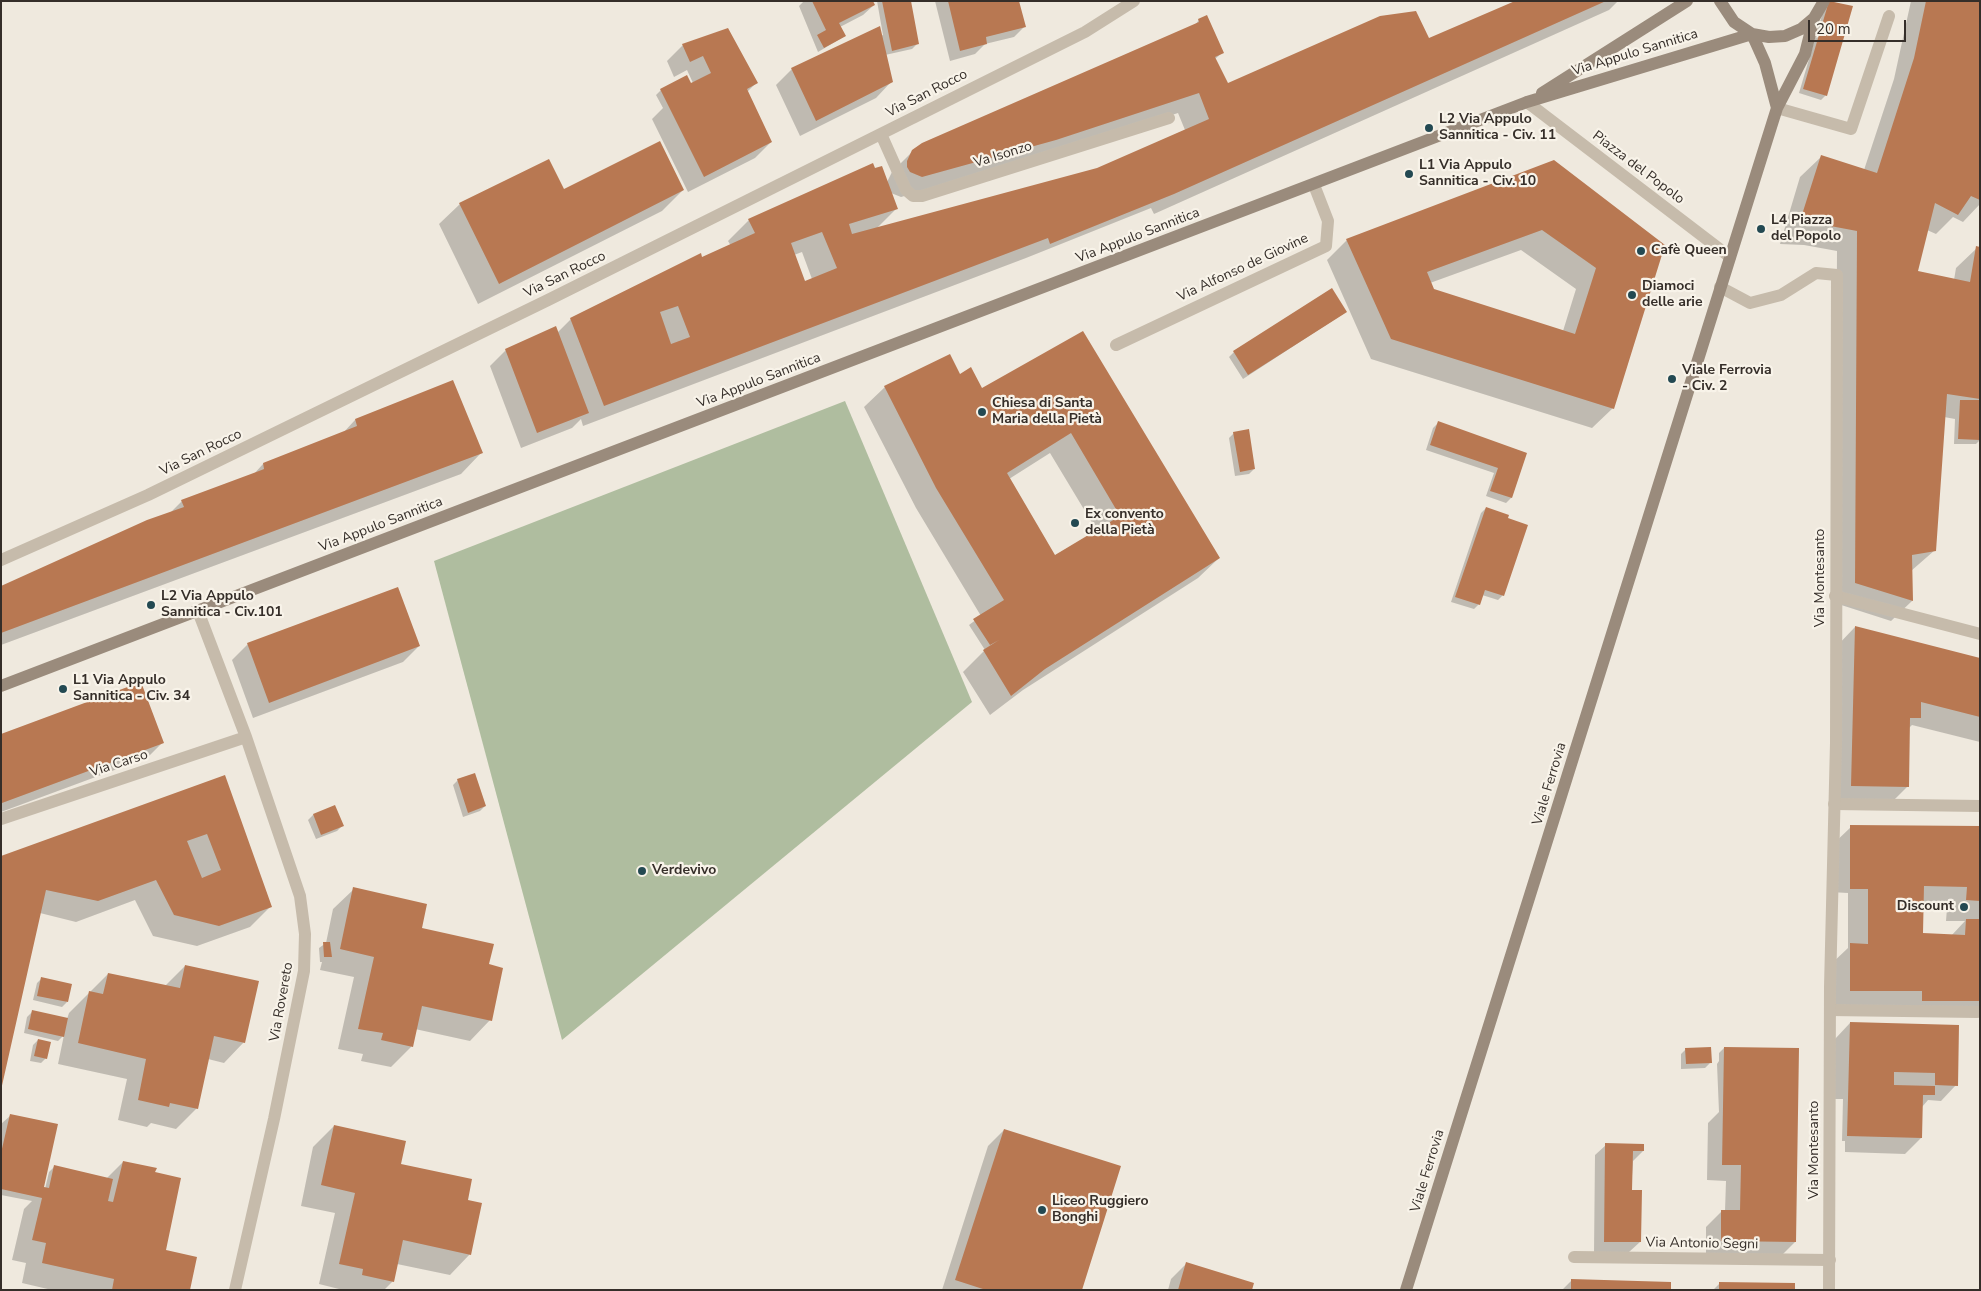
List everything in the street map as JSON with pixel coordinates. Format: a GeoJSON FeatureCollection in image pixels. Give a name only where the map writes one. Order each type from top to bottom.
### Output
{"type":"FeatureCollection","features":[{"type":"Feature","properties":{"kind":"main road","name":"Via Appulo Sannitica"},"geometry":{"type":"LineString","coordinates":[[1527,102],[1687,1]]}},
{"type":"Feature","properties":{"kind":"main road"},"geometry":{"type":"LineString","coordinates":[[1720,1],[1734,22],[1752,34],[1769,37],[1785,36],[1801,29],[1814,18]]}},
{"type":"Feature","properties":{"kind":"main road"},"geometry":{"type":"LineString","coordinates":[[1720,287],[1777,108],[1805,54],[1814,18],[1824,1]]}},
{"type":"Feature","properties":{"kind":"main road","name":"Via Appulo Sannitica"},"geometry":{"type":"LineString","coordinates":[[1,686],[1527,102],[1752,34]]}},
{"type":"Feature","properties":{"kind":"main road"},"geometry":{"type":"LineString","coordinates":[[1752,34],[1765,63],[1777,108]]}},
{"type":"Feature","properties":{"kind":"main road","name":"Viale Ferrovia"},"geometry":{"type":"LineString","coordinates":[[1406,1290],[1653,507],[1720,287]]}},
{"type":"Feature","properties":{"kind":"street","name":"Via San Rocco"},"geometry":{"type":"LineString","coordinates":[[1,560],[148,495],[881,134],[1085,32],[1134,1]]}},
{"type":"Feature","properties":{"kind":"street"},"geometry":{"type":"LineString","coordinates":[[1777,108],[1851,129],[1889,16]]}},
{"type":"Feature","properties":{"kind":"street","name":"Piazza del Popolo"},"geometry":{"type":"LineString","coordinates":[[1527,102],[1730,257]]}},
{"type":"Feature","properties":{"kind":"street","name":"Va Isonzo"},"geometry":{"type":"LineString","coordinates":[[881,134],[906,190],[914,196],[922,196],[1169,118]]}},
{"type":"Feature","properties":{"kind":"street","name":"Via Alfonso de Giovine"},"geometry":{"type":"LineString","coordinates":[[1116,345],[1326,246],[1328,221],[1314,185]]}},
{"type":"Feature","properties":{"kind":"street","name":"Via Montesanto"},"geometry":{"type":"LineString","coordinates":[[1720,287],[1750,304],[1781,295],[1816,273],[1837,276],[1829,1290]]}},
{"type":"Feature","properties":{"kind":"street"},"geometry":{"type":"LineString","coordinates":[[1835,596],[1980,634]]}},
{"type":"Feature","properties":{"kind":"street","name":"Via Rovereto"},"geometry":{"type":"LineString","coordinates":[[198,610],[246,737],[300,896],[305,934],[304,972],[274,1118],[235,1290]]}},
{"type":"Feature","properties":{"kind":"street","name":"Via Carso"},"geometry":{"type":"LineString","coordinates":[[1,819],[246,737]]}},
{"type":"Feature","properties":{"kind":"street"},"geometry":{"type":"LineString","coordinates":[[1834,804],[1980,806]]}},
{"type":"Feature","properties":{"kind":"street"},"geometry":{"type":"LineString","coordinates":[[1830,1010],[1977,1012]]}},
{"type":"Feature","properties":{"kind":"street","name":"Via Antonio Segni"},"geometry":{"type":"LineString","coordinates":[[1574,1257],[1830,1260]]}},
{"type":"Feature","properties":{"kind":"green space","name":"Verdevivo"},"geometry":{"type":"Polygon","coordinates":[[[845,401],[972,702],[562,1040],[434,561],[845,401]]]}},
{"type":"Feature","properties":{"kind":"building"},"geometry":{"type":"Polygon","coordinates":[[[812,1],[873,1],[875,5],[839,23],[846,36],[824,48],[817,35],[826,30],[812,1]]]}},
{"type":"Feature","properties":{"kind":"building"},"geometry":{"type":"Polygon","coordinates":[[[882,1],[911,1],[919,44],[892,51],[882,1]]]}},
{"type":"Feature","properties":{"kind":"building"},"geometry":{"type":"Polygon","coordinates":[[[948,1],[1019,1],[1026,27],[986,37],[987,44],[960,51],[948,1]]]}},
{"type":"Feature","properties":{"kind":"building"},"geometry":{"type":"Polygon","coordinates":[[[1515,1],[1606,1],[1174,194],[1050,244],[1048,238],[604,406],[570,318],[701,253],[702,257],[755,233],[748,219],[873,163],[875,168],[882,166],[898,209],[849,224],[852,234],[1097,168],[1209,119],[1199,93],[1056,140],[922,177],[910,172],[907,167],[907,161],[912,150],[922,143],[1199,22],[1198,19],[1207,15],[1224,53],[1215,57],[1228,83],[1380,16],[1416,11],[1429,38],[1515,1]],[[822,232],[791,243],[805,281],[837,268],[822,232]],[[678,306],[660,312],[671,344],[690,337],[678,306]]]}},
{"type":"Feature","properties":{"kind":"building"},"geometry":{"type":"Polygon","coordinates":[[[1829,1],[1853,6],[1827,96],[1803,89],[1829,1]]]}},
{"type":"Feature","properties":{"kind":"building"},"geometry":{"type":"Polygon","coordinates":[[[1926,1],[1980,1],[1980,200],[1971,196],[1958,215],[1935,203],[1918,271],[1970,282],[1976,246],[1980,247],[1980,399],[1947,394],[1936,551],[1912,555],[1913,601],[1855,583],[1857,231],[1825,225],[1799,224],[1821,155],[1877,173],[1914,58],[1926,1]]]}},
{"type":"Feature","properties":{"kind":"building"},"geometry":{"type":"Polygon","coordinates":[[[880,26],[893,82],[816,121],[791,68],[880,26]]]}},
{"type":"Feature","properties":{"kind":"building"},"geometry":{"type":"Polygon","coordinates":[[[728,28],[758,83],[747,89],[772,142],[704,177],[660,89],[687,75],[691,83],[711,73],[703,56],[690,62],[682,44],[728,28]]]}},
{"type":"Feature","properties":{"kind":"building"},"geometry":{"type":"Polygon","coordinates":[[[660,141],[684,190],[499,284],[459,203],[549,159],[564,189],[660,141]]]}},
{"type":"Feature","properties":{"kind":"building"},"geometry":{"type":"Polygon","coordinates":[[[1554,160],[1665,245],[1614,409],[1391,339],[1346,239],[1554,160]],[[1542,230],[1427,272],[1434,289],[1575,334],[1596,268],[1542,230]]]}},
{"type":"Feature","properties":{"kind":"building"},"geometry":{"type":"Polygon","coordinates":[[[1332,288],[1347,312],[1248,375],[1233,351],[1332,288]]]}},
{"type":"Feature","properties":{"kind":"building"},"geometry":{"type":"Polygon","coordinates":[[[556,326],[589,413],[537,433],[505,349],[556,326]]]}},
{"type":"Feature","properties":{"kind":"building","name":"Ex convento della Pietà"},"geometry":{"type":"Polygon","coordinates":[[[1083,331],[1220,558],[1045,669],[1011,696],[983,650],[999,640],[990,645],[973,619],[1004,600],[936,488],[884,386],[950,354],[960,374],[971,367],[982,388],[1083,331]],[[1071,433],[1007,473],[1055,555],[1120,516],[1071,433]]]}},
{"type":"Feature","properties":{"kind":"building"},"geometry":{"type":"Polygon","coordinates":[[[453,380],[483,453],[1,633],[1,586],[147,520],[184,507],[181,500],[264,469],[263,463],[357,426],[355,419],[453,380]]]}},
{"type":"Feature","properties":{"kind":"building"},"geometry":{"type":"Polygon","coordinates":[[[1960,400],[1980,400],[1980,440],[1958,439],[1960,400]]]}},
{"type":"Feature","properties":{"kind":"building"},"geometry":{"type":"Polygon","coordinates":[[[1438,421],[1527,453],[1512,498],[1490,491],[1498,468],[1430,445],[1438,421]]]}},
{"type":"Feature","properties":{"kind":"building"},"geometry":{"type":"Polygon","coordinates":[[[1249,429],[1255,469],[1240,472],[1233,432],[1249,429]]]}},
{"type":"Feature","properties":{"kind":"building"},"geometry":{"type":"Polygon","coordinates":[[[1486,507],[1509,515],[1508,518],[1528,525],[1504,596],[1485,590],[1480,605],[1455,597],[1486,507]]]}},
{"type":"Feature","properties":{"kind":"building"},"geometry":{"type":"Polygon","coordinates":[[[398,587],[420,646],[269,703],[247,643],[398,587]]]}},
{"type":"Feature","properties":{"kind":"building"},"geometry":{"type":"Polygon","coordinates":[[[1855,626],[1980,658],[1980,717],[1921,702],[1921,718],[1910,718],[1909,787],[1851,786],[1855,626]]]}},
{"type":"Feature","properties":{"kind":"building"},"geometry":{"type":"Polygon","coordinates":[[[141,682],[164,743],[2,803],[1,734],[141,682]]]}},
{"type":"Feature","properties":{"kind":"building"},"geometry":{"type":"Polygon","coordinates":[[[475,773],[486,806],[468,813],[457,779],[475,773]]]}},
{"type":"Feature","properties":{"kind":"building"},"geometry":{"type":"Polygon","coordinates":[[[225,775],[272,907],[219,926],[174,915],[156,880],[98,901],[46,890],[1,1090],[1,856],[225,775]],[[207,834],[187,841],[202,878],[221,870],[207,834]]]}},
{"type":"Feature","properties":{"kind":"building"},"geometry":{"type":"Polygon","coordinates":[[[335,805],[344,826],[321,835],[313,814],[335,805]]]}},
{"type":"Feature","properties":{"kind":"building"},"geometry":{"type":"Polygon","coordinates":[[[1850,825],[1980,826],[1980,901],[1966,900],[1967,887],[1924,886],[1923,933],[1965,935],[1966,919],[1980,919],[1980,1001],[1922,1001],[1922,991],[1850,991],[1850,943],[1868,944],[1868,889],[1850,889],[1850,825]]]}},
{"type":"Feature","properties":{"kind":"building"},"geometry":{"type":"Polygon","coordinates":[[[353,887],[427,904],[422,928],[494,944],[489,964],[503,968],[492,1021],[422,1006],[413,1047],[381,1040],[383,1033],[358,1029],[374,957],[340,949],[353,887]]]}},
{"type":"Feature","properties":{"kind":"building"},"geometry":{"type":"Polygon","coordinates":[[[323,942],[330,942],[332,957],[324,957],[323,942]]]}},
{"type":"Feature","properties":{"kind":"building"},"geometry":{"type":"Polygon","coordinates":[[[185,965],[259,981],[245,1043],[214,1036],[198,1109],[170,1103],[169,1107],[138,1100],[146,1059],[78,1043],[89,991],[103,994],[108,973],[180,988],[185,965]]]}},
{"type":"Feature","properties":{"kind":"building"},"geometry":{"type":"Polygon","coordinates":[[[41,977],[72,984],[68,1002],[37,996],[41,977]]]}},
{"type":"Feature","properties":{"kind":"building"},"geometry":{"type":"Polygon","coordinates":[[[32,1010],[68,1018],[64,1037],[28,1029],[32,1010]]]}},
{"type":"Feature","properties":{"kind":"building"},"geometry":{"type":"Polygon","coordinates":[[[1850,1022],[1959,1025],[1958,1086],[1935,1085],[1935,1073],[1894,1072],[1894,1085],[1935,1086],[1935,1095],[1923,1095],[1922,1138],[1847,1136],[1850,1022]]]}},
{"type":"Feature","properties":{"kind":"building"},"geometry":{"type":"Polygon","coordinates":[[[38,1039],[51,1042],[47,1059],[34,1056],[38,1039]]]}},
{"type":"Feature","properties":{"kind":"building"},"geometry":{"type":"Polygon","coordinates":[[[1711,1047],[1712,1063],[1686,1064],[1685,1048],[1711,1047]]]}},
{"type":"Feature","properties":{"kind":"building"},"geometry":{"type":"Polygon","coordinates":[[[1724,1047],[1799,1048],[1796,1242],[1721,1241],[1721,1210],[1740,1210],[1741,1165],[1722,1165],[1724,1047]]]}},
{"type":"Feature","properties":{"kind":"building"},"geometry":{"type":"Polygon","coordinates":[[[10,1114],[58,1124],[44,1187],[49,1188],[54,1165],[113,1179],[108,1201],[113,1202],[123,1161],[157,1168],[155,1172],[181,1178],[166,1250],[197,1257],[190,1290],[112,1290],[114,1279],[42,1263],[46,1243],[32,1240],[42,1198],[1,1189],[1,1153],[10,1114]]]}},
{"type":"Feature","properties":{"kind":"building"},"geometry":{"type":"Polygon","coordinates":[[[334,1125],[406,1141],[401,1164],[472,1179],[468,1200],[482,1203],[471,1255],[403,1240],[394,1282],[362,1275],[363,1269],[339,1264],[355,1193],[321,1185],[334,1125]]]}},
{"type":"Feature","properties":{"kind":"building","name":"Liceo Ruggiero Bonghi"},"geometry":{"type":"Polygon","coordinates":[[[1004,1129],[1121,1166],[1082,1290],[986,1290],[955,1280],[1004,1129]]]}},
{"type":"Feature","properties":{"kind":"building"},"geometry":{"type":"Polygon","coordinates":[[[1605,1143],[1644,1144],[1644,1151],[1633,1151],[1632,1190],[1642,1190],[1641,1242],[1604,1242],[1605,1143]]]}},
{"type":"Feature","properties":{"kind":"building"},"geometry":{"type":"Polygon","coordinates":[[[1186,1262],[1254,1283],[1252,1290],[1178,1290],[1186,1262]]]}},
{"type":"Feature","properties":{"kind":"building"},"geometry":{"type":"Polygon","coordinates":[[[1571,1279],[1671,1282],[1671,1290],[1571,1290],[1571,1279]]]}},
{"type":"Feature","properties":{"kind":"building"},"geometry":{"type":"Polygon","coordinates":[[[1719,1282],[1795,1283],[1795,1290],[1719,1290],[1719,1282]]]}},
{"type":"Feature","properties":{"kind":"place","name":"L2 Via Appulo Sannitica - Civ. 11"},"geometry":{"type":"Point","coordinates":[1429,128]}},
{"type":"Feature","properties":{"kind":"place","name":"L1 Via Appulo Sannitica - Civ. 10"},"geometry":{"type":"Point","coordinates":[1409,174]}},
{"type":"Feature","properties":{"kind":"place","name":"L4 Piazza del Popolo"},"geometry":{"type":"Point","coordinates":[1761,229]}},
{"type":"Feature","properties":{"kind":"place","name":"Cafè Queen"},"geometry":{"type":"Point","coordinates":[1641,251]}},
{"type":"Feature","properties":{"kind":"place","name":"Diamoci delle arie"},"geometry":{"type":"Point","coordinates":[1632,295]}},
{"type":"Feature","properties":{"kind":"place","name":"Viale Ferrovia - Civ. 2"},"geometry":{"type":"Point","coordinates":[1672,379]}},
{"type":"Feature","properties":{"kind":"place","name":"Chiesa di Santa Maria della Pietà"},"geometry":{"type":"Point","coordinates":[982,412]}},
{"type":"Feature","properties":{"kind":"place","name":"Ex convento della Pietà"},"geometry":{"type":"Point","coordinates":[1075,523]}},
{"type":"Feature","properties":{"kind":"place","name":"L2 Via Appulo Sannitica - Civ.101"},"geometry":{"type":"Point","coordinates":[151,605]}},
{"type":"Feature","properties":{"kind":"place","name":"L1 Via Appulo Sannitica - Civ. 34"},"geometry":{"type":"Point","coordinates":[63,689]}},
{"type":"Feature","properties":{"kind":"place","name":"Verdevivo"},"geometry":{"type":"Point","coordinates":[642,871]}},
{"type":"Feature","properties":{"kind":"place","name":"Discount"},"geometry":{"type":"Point","coordinates":[1964,907]}},
{"type":"Feature","properties":{"kind":"place","name":"Liceo Ruggiero Bonghi"},"geometry":{"type":"Point","coordinates":[1042,1210]}}]}
